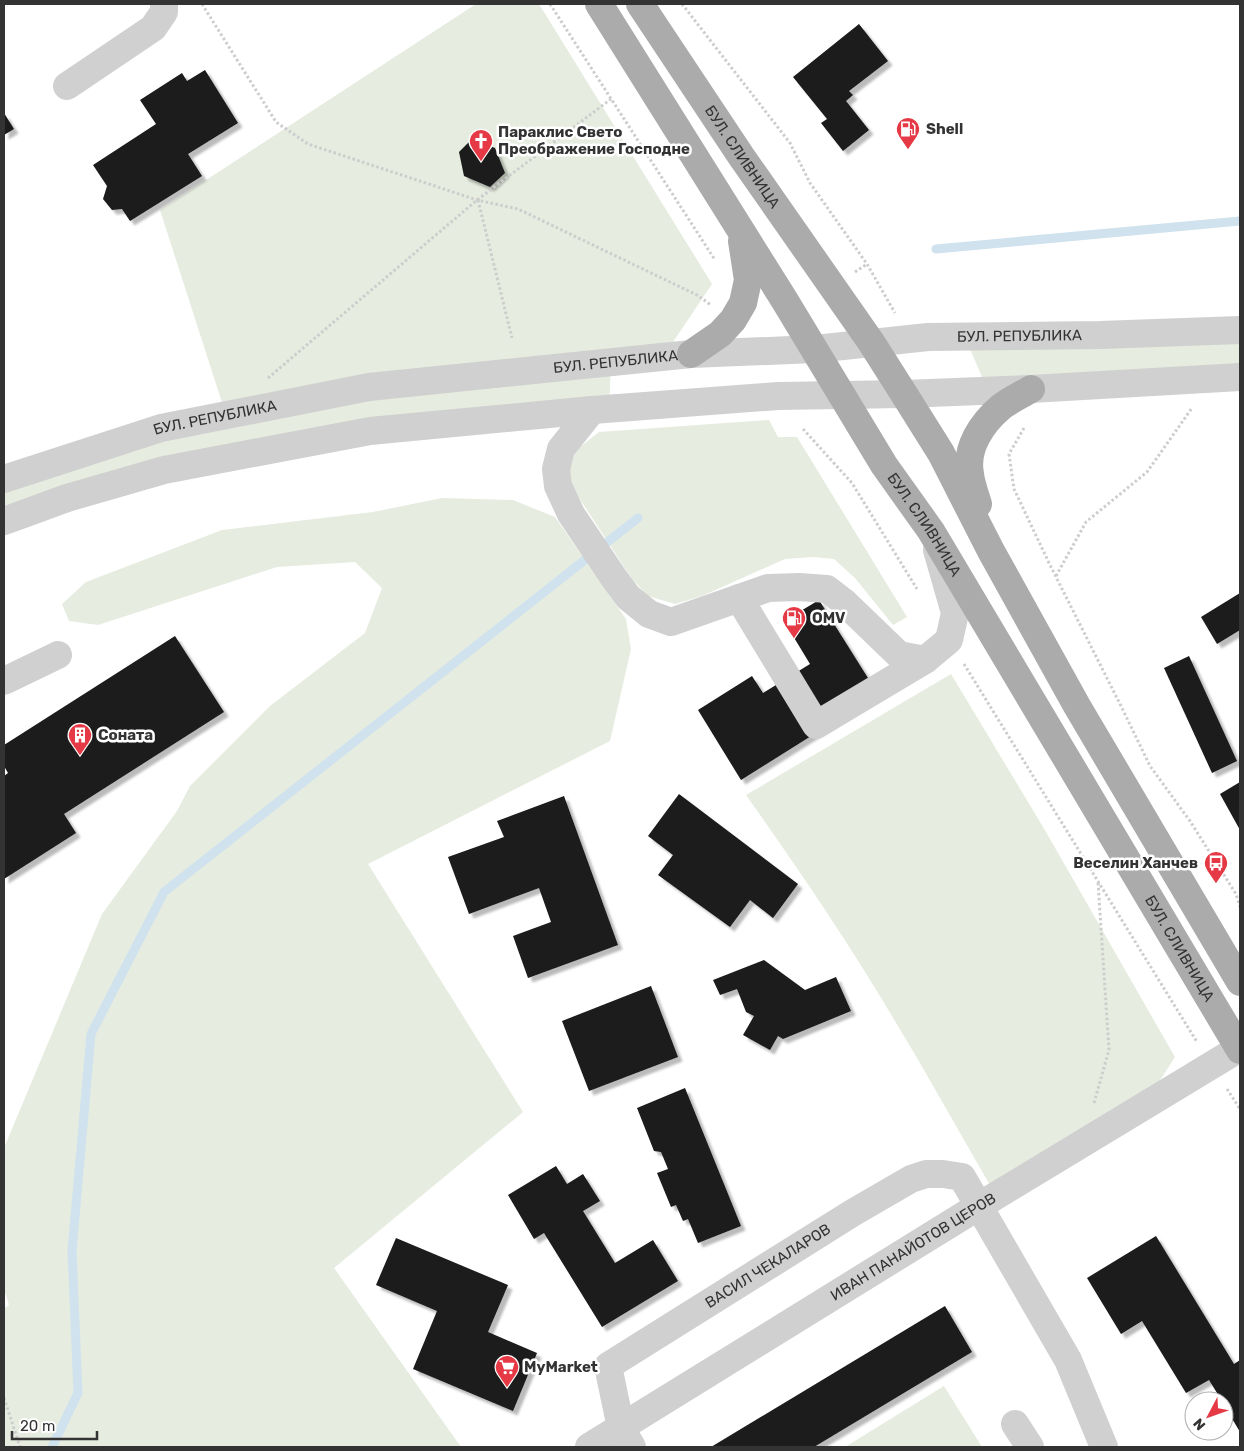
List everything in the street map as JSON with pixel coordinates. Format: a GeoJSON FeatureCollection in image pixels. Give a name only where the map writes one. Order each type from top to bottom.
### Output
{"type":"FeatureCollection","features":[{"type":"Feature","properties":{"kind":"main road","name":"БУЛ. СЛИВНИЦА"},"geometry":{"type":"LineString","coordinates":[[599,4],[815,349],[884,465],[931,532],[1240,1049]]}},
{"type":"Feature","properties":{"kind":"main road","name":"БУЛ. СЛИВНИЦА"},"geometry":{"type":"LineString","coordinates":[[640,4],[741,156],[871,342],[904,394],[940,453],[991,551],[1077,706],[1240,982]]}},
{"type":"Feature","properties":{"kind":"main road"},"geometry":{"type":"LineString","coordinates":[[691,354],[720,334],[733,320],[742,303],[748,280],[739,227]]}},
{"type":"Feature","properties":{"kind":"main road"},"geometry":{"type":"LineString","coordinates":[[991,551],[969,473],[970,455],[975,438],[985,423],[1002,406],[1031,389]]}},
{"type":"Feature","properties":{"kind":"street"},"geometry":{"type":"LineString","coordinates":[[67,86],[153,28],[164,12],[164,4]]}},
{"type":"Feature","properties":{"kind":"street","name":"БУЛ. РЕПУБЛИКА"},"geometry":{"type":"LineString","coordinates":[[4,479],[161,428],[369,387],[691,354],[815,349],[928,337],[1100,335],[1240,330]]}},
{"type":"Feature","properties":{"kind":"street"},"geometry":{"type":"LineString","coordinates":[[4,521],[67,498],[164,470],[370,431],[592,410],[778,396],[1031,389],[1240,377]]}},
{"type":"Feature","properties":{"kind":"street"},"geometry":{"type":"LineString","coordinates":[[592,410],[561,449],[556,469],[558,486],[572,514],[614,578],[628,597],[649,614],[671,622],[768,588],[827,588],[899,655],[925,660]]}},
{"type":"Feature","properties":{"kind":"street"},"geometry":{"type":"LineString","coordinates":[[739,598],[816,725],[925,660],[949,640],[955,613],[931,532]]}},
{"type":"Feature","properties":{"kind":"street"},"geometry":{"type":"LineString","coordinates":[[4,681],[58,654]]}},
{"type":"Feature","properties":{"kind":"street","name":"ИВАН ПАНАЙОТОВ ЦЕРОВ"},"geometry":{"type":"LineString","coordinates":[[589,1447],[626,1438],[979,1206],[1240,1049]]}},
{"type":"Feature","properties":{"kind":"street","name":"ВАСИЛ ЧЕКАЛАРОВ"},"geometry":{"type":"LineString","coordinates":[[626,1438],[608,1366],[854,1212],[911,1179],[926,1174],[962,1177],[979,1206]]}},
{"type":"Feature","properties":{"kind":"street"},"geometry":{"type":"LineString","coordinates":[[979,1206],[1068,1360],[1104,1447]]}},
{"type":"Feature","properties":{"kind":"street"},"geometry":{"type":"LineString","coordinates":[[1015,1424],[1030,1447]]}},
{"type":"Feature","properties":{"kind":"path"},"geometry":{"type":"LineString","coordinates":[[202,4],[276,122],[308,144],[478,200],[518,209],[697,295],[733,320]]}},
{"type":"Feature","properties":{"kind":"path"},"geometry":{"type":"LineString","coordinates":[[550,4],[716,261]]}},
{"type":"Feature","properties":{"kind":"path"},"geometry":{"type":"LineString","coordinates":[[682,4],[790,143],[810,183],[867,264],[900,320]]}},
{"type":"Feature","properties":{"kind":"path"},"geometry":{"type":"LineString","coordinates":[[261,384],[478,200],[611,99]]}},
{"type":"Feature","properties":{"kind":"path"},"geometry":{"type":"LineString","coordinates":[[478,200],[512,338]]}},
{"type":"Feature","properties":{"kind":"path"},"geometry":{"type":"LineString","coordinates":[[1056,576],[1086,522],[1147,472],[1195,404],[1186,404]]}},
{"type":"Feature","properties":{"kind":"path"},"geometry":{"type":"LineString","coordinates":[[1025,425],[1009,454],[1014,489],[1150,766],[1190,821],[1236,894],[1240,907]]}},
{"type":"Feature","properties":{"kind":"path"},"geometry":{"type":"LineString","coordinates":[[803,429],[852,483],[918,590]]}},
{"type":"Feature","properties":{"kind":"path"},"geometry":{"type":"LineString","coordinates":[[949,640],[1240,1110]]}},
{"type":"Feature","properties":{"kind":"path"},"geometry":{"type":"LineString","coordinates":[[1092,1111],[1109,1050],[1098,881]]}},
{"type":"Feature","properties":{"kind":"path"},"geometry":{"type":"LineString","coordinates":[[4,1398],[20,1447]]}},
{"type":"Feature","properties":{"kind":"shaded area"},"geometry":{"type":"Polygon","coordinates":[[[476,4],[539,4],[712,284],[673,342],[465,376],[611,362],[609,409],[370,431],[4,521],[4,479],[226,415],[160,210],[476,4]]]}},
{"type":"Feature","properties":{"kind":"shaded area"},"geometry":{"type":"Polygon","coordinates":[[[1240,330],[1240,377],[988,391],[965,337],[1240,330]]]}},
{"type":"Feature","properties":{"kind":"shaded area"},"geometry":{"type":"Polygon","coordinates":[[[769,420],[778,437],[797,437],[907,617],[893,625],[855,578],[834,559],[813,557],[785,559],[702,596],[675,604],[648,596],[632,579],[570,484],[569,463],[580,447],[599,432],[769,420]]]}},
{"type":"Feature","properties":{"kind":"shaded area"},"geometry":{"type":"Polygon","coordinates":[[[442,498],[513,500],[555,517],[626,619],[631,649],[610,741],[368,864],[523,1112],[334,1268],[461,1447],[4,1447],[4,1309],[9,1305],[4,1289],[4,1148],[102,914],[177,811],[190,786],[270,706],[365,633],[382,588],[355,562],[277,567],[98,625],[69,621],[62,604],[86,582],[222,530],[373,512],[442,498]]]}},
{"type":"Feature","properties":{"kind":"shaded area"},"geometry":{"type":"Polygon","coordinates":[[[951,674],[1046,832],[1175,1057],[1157,1085],[991,1187],[875,988],[803,877],[746,795],[951,674]]]}},
{"type":"Feature","properties":{"kind":"shaded area"},"geometry":{"type":"Polygon","coordinates":[[[944,1386],[982,1447],[845,1447],[944,1386]]]}},
{"type":"Feature","properties":{"kind":"building"},"geometry":{"type":"Polygon","coordinates":[[[859,24],[888,61],[849,91],[853,95],[846,101],[869,130],[843,151],[821,123],[827,119],[793,77],[859,24]]]}},
{"type":"Feature","properties":{"kind":"building"},"geometry":{"type":"Polygon","coordinates":[[[205,70],[238,123],[188,154],[202,176],[130,221],[122,209],[112,210],[103,199],[107,186],[93,165],[156,124],[140,100],[182,73],[187,81],[205,70]]]}},
{"type":"Feature","properties":{"kind":"building"},"geometry":{"type":"Polygon","coordinates":[[[4,113],[14,129],[4,135],[4,113]]]}},
{"type":"Feature","properties":{"kind":"building","name":"Параклис Свето Преображение Господне"},"geometry":{"type":"Polygon","coordinates":[[[472,139],[495,148],[505,173],[490,187],[464,176],[459,152],[472,139]]]}},
{"type":"Feature","properties":{"kind":"building"},"geometry":{"type":"Polygon","coordinates":[[[1240,593],[1240,630],[1217,644],[1201,617],[1240,593]]]}},
{"type":"Feature","properties":{"kind":"building"},"geometry":{"type":"Polygon","coordinates":[[[819,600],[878,694],[741,780],[698,710],[752,676],[763,693],[810,664],[784,621],[819,600]]]}},
{"type":"Feature","properties":{"kind":"building","name":"Соната"},"geometry":{"type":"Polygon","coordinates":[[[175,636],[224,712],[64,814],[76,833],[4,879],[4,776],[8,773],[4,766],[4,745],[175,636]]]}},
{"type":"Feature","properties":{"kind":"building"},"geometry":{"type":"Polygon","coordinates":[[[1189,656],[1237,761],[1212,773],[1164,668],[1189,656]]]}},
{"type":"Feature","properties":{"kind":"building"},"geometry":{"type":"Polygon","coordinates":[[[1240,782],[1240,830],[1220,794],[1240,782]]]}},
{"type":"Feature","properties":{"kind":"building"},"geometry":{"type":"Polygon","coordinates":[[[679,794],[798,884],[773,918],[750,900],[730,927],[658,875],[673,855],[648,836],[679,794]]]}},
{"type":"Feature","properties":{"kind":"building"},"geometry":{"type":"Polygon","coordinates":[[[564,796],[618,945],[528,978],[513,936],[551,922],[539,888],[469,914],[448,857],[504,837],[497,821],[564,796]]]}},
{"type":"Feature","properties":{"kind":"building"},"geometry":{"type":"Polygon","coordinates":[[[764,960],[805,990],[836,977],[851,1011],[783,1039],[778,1036],[770,1050],[743,1035],[754,1016],[746,1012],[737,989],[720,995],[713,980],[764,960]]]}},
{"type":"Feature","properties":{"kind":"building"},"geometry":{"type":"Polygon","coordinates":[[[651,986],[678,1057],[589,1091],[562,1021],[651,986]]]}},
{"type":"Feature","properties":{"kind":"building"},"geometry":{"type":"Polygon","coordinates":[[[685,1088],[741,1226],[698,1243],[688,1219],[683,1221],[676,1205],[671,1207],[657,1173],[668,1169],[661,1152],[654,1151],[637,1108],[685,1088]]]}},
{"type":"Feature","properties":{"kind":"building"},"geometry":{"type":"Polygon","coordinates":[[[556,1166],[567,1184],[583,1174],[600,1201],[583,1211],[615,1263],[653,1240],[678,1281],[602,1327],[544,1233],[534,1239],[508,1195],[556,1166]]]}},
{"type":"Feature","properties":{"kind":"building"},"geometry":{"type":"Polygon","coordinates":[[[1156,1236],[1234,1364],[1240,1360],[1240,1432],[1234,1422],[1234,1391],[1216,1391],[1209,1380],[1190,1391],[1185,1391],[1142,1321],[1121,1334],[1087,1278],[1156,1236]]]}},
{"type":"Feature","properties":{"kind":"building"},"geometry":{"type":"Polygon","coordinates":[[[396,1238],[508,1285],[488,1332],[537,1353],[513,1411],[413,1369],[437,1311],[376,1285],[396,1238]]]}},
{"type":"Feature","properties":{"kind":"building"},"geometry":{"type":"Polygon","coordinates":[[[945,1306],[972,1352],[814,1447],[711,1447],[945,1306]]]}},
{"type":"Feature","properties":{"kind":"waterway"},"geometry":{"type":"LineString","coordinates":[[936,249],[1240,221]]}},
{"type":"Feature","properties":{"kind":"waterway"},"geometry":{"type":"LineString","coordinates":[[52,1447],[78,1393],[72,1251],[91,1034],[164,892],[638,518]]}},
{"type":"Feature","properties":{"kind":"place","name":"Shell"},"geometry":{"type":"Point","coordinates":[908,150]}},
{"type":"Feature","properties":{"kind":"place","name":"Параклис Свето Преображение Господне"},"geometry":{"type":"Point","coordinates":[481,162]}},
{"type":"Feature","properties":{"kind":"place","name":"OMV"},"geometry":{"type":"Point","coordinates":[794,639]}},
{"type":"Feature","properties":{"kind":"place","name":"Соната"},"geometry":{"type":"Point","coordinates":[80,756]}},
{"type":"Feature","properties":{"kind":"place","name":"Веселин Ханчев"},"geometry":{"type":"Point","coordinates":[1216,884]}},
{"type":"Feature","properties":{"kind":"place","name":"MyMarket"},"geometry":{"type":"Point","coordinates":[507,1388]}}]}
